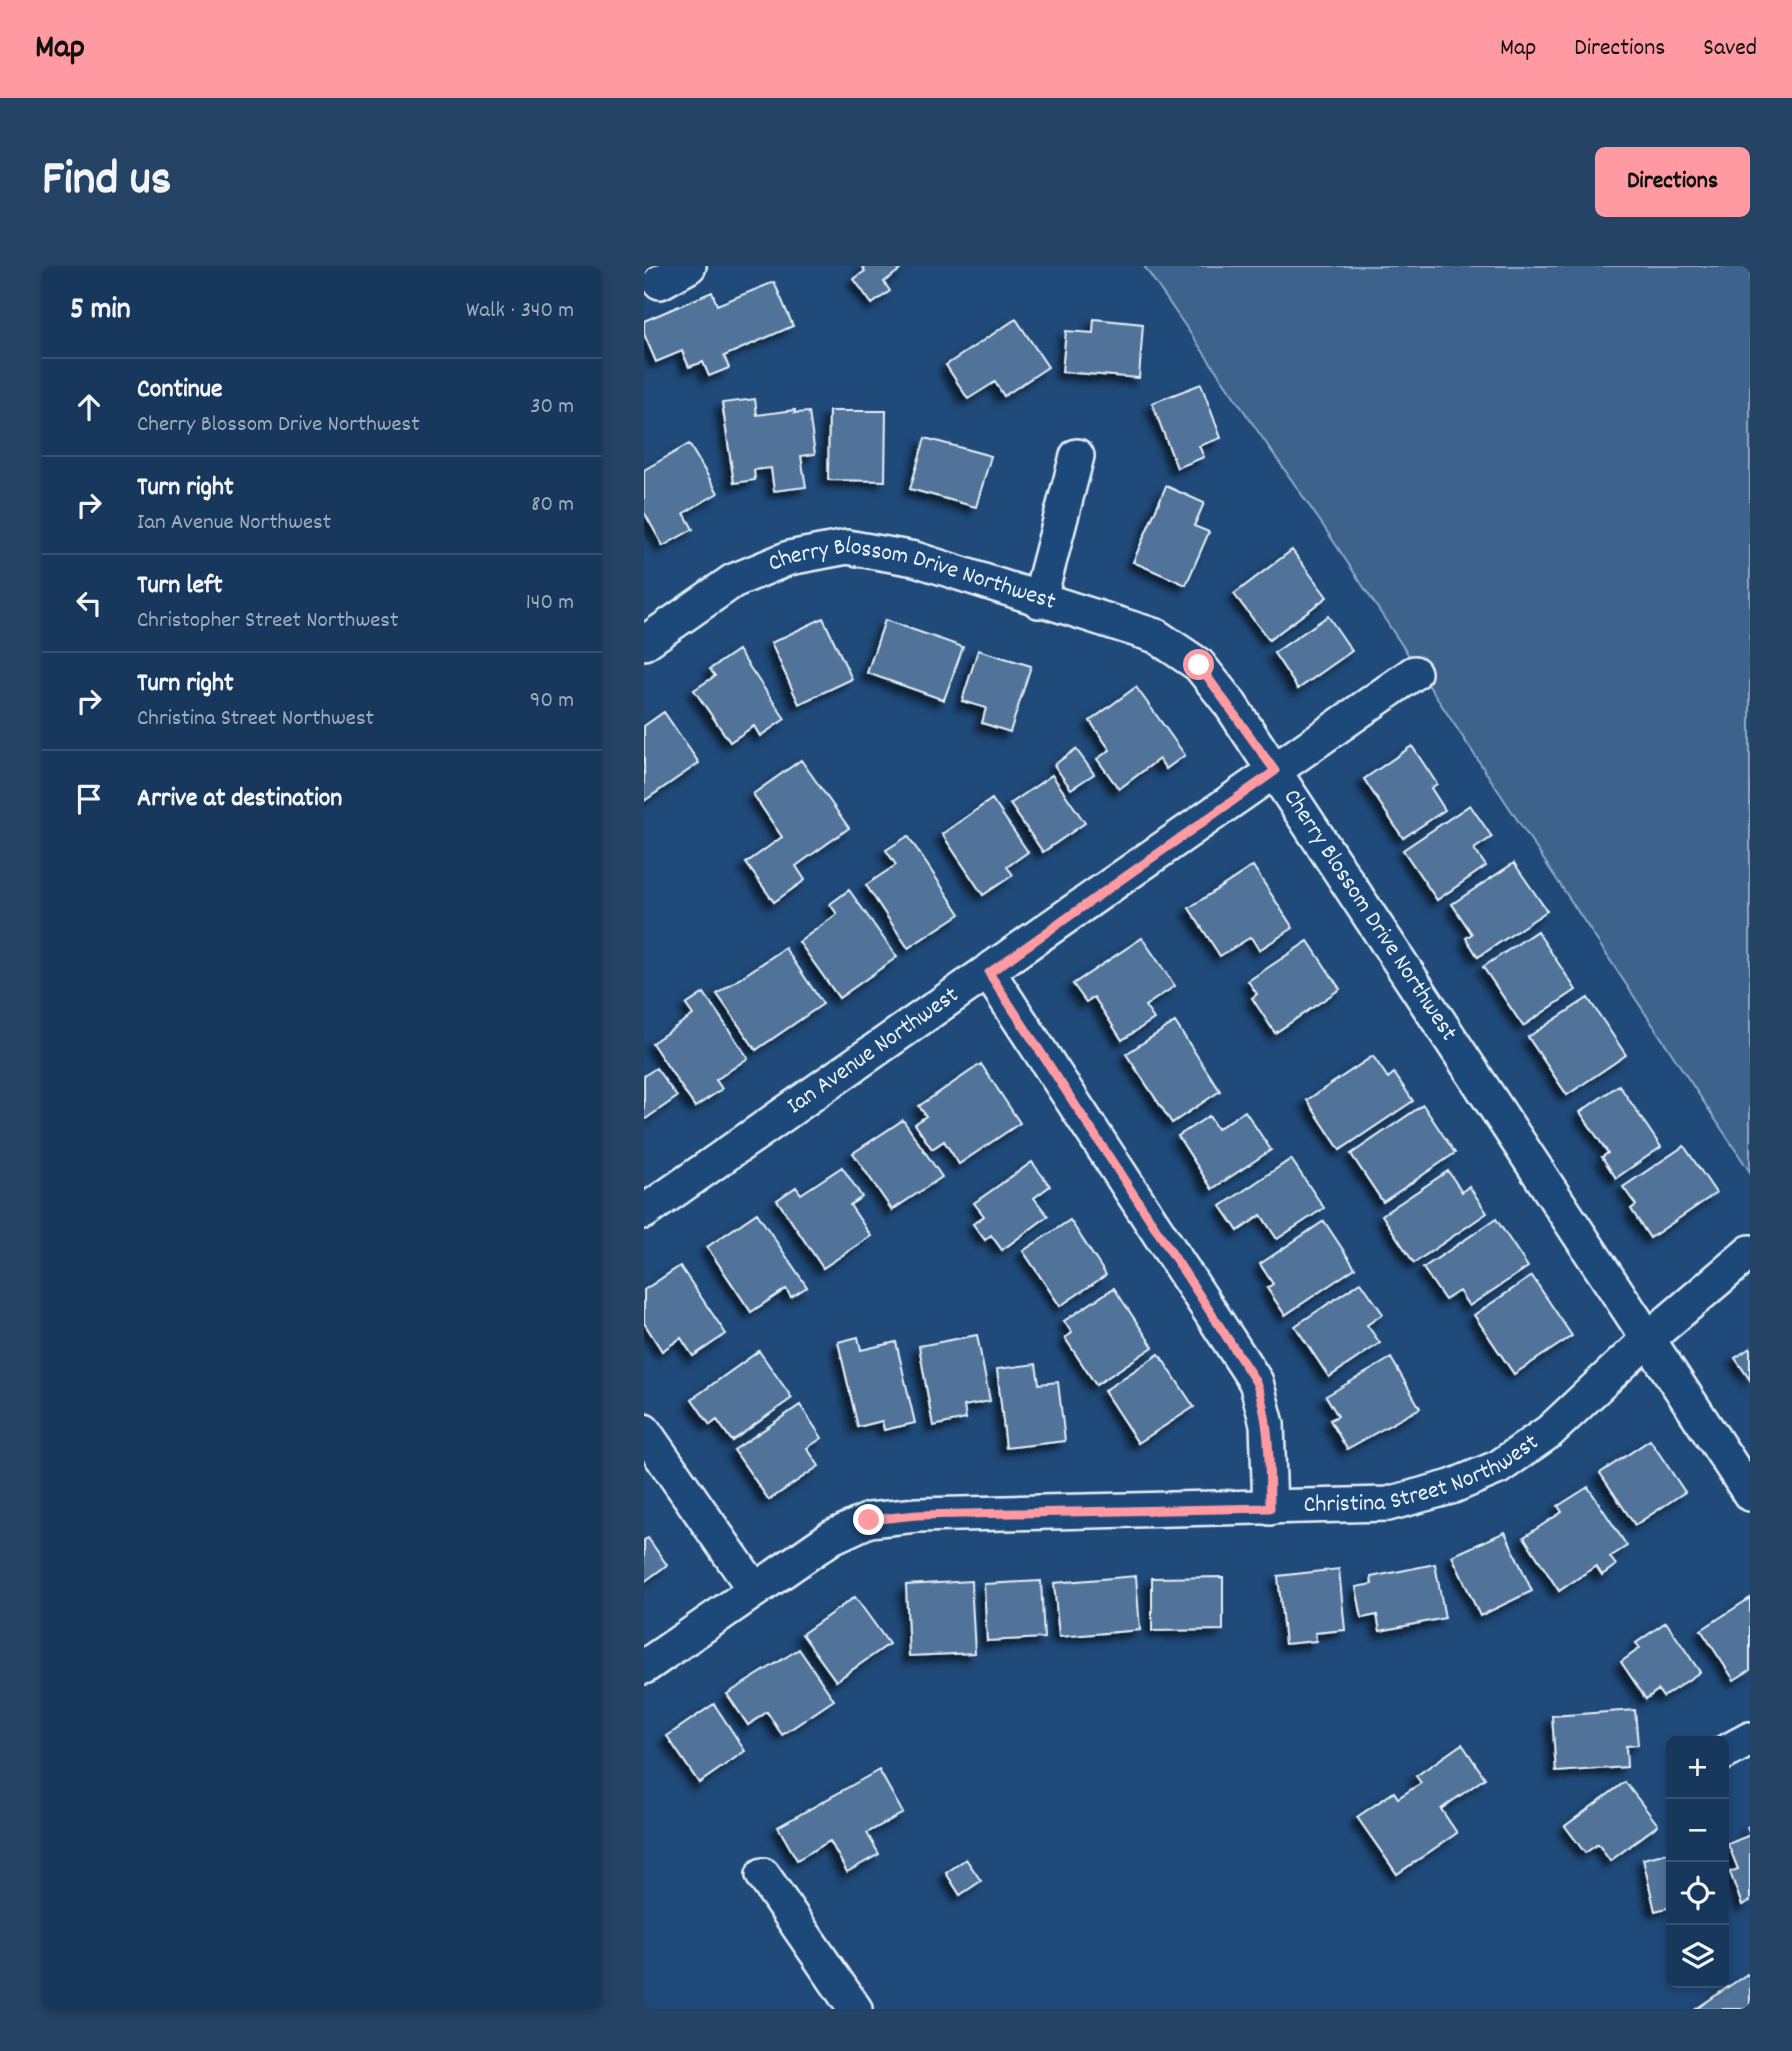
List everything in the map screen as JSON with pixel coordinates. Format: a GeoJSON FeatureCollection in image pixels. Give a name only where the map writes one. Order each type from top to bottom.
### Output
{"type":"FeatureCollection","features":[{"type":"Feature","properties":{"kind":"street"},"geometry":{"type":"LineString","coordinates":[[660,282],[689,266]]}},
{"type":"Feature","properties":{"kind":"street"},"geometry":{"type":"LineString","coordinates":[[1039,601],[1077,456]]}},
{"type":"Feature","properties":{"kind":"street","name":"Cherry Blossom Drive Northwest"},"geometry":{"type":"LineString","coordinates":[[644,643],[733,581],[789,558],[847,548],[915,559],[1039,601],[1156,636],[1199,665],[1275,771],[1750,1494]]}},
{"type":"Feature","properties":{"kind":"street","name":"Ian Avenue Northwest"},"geometry":{"type":"LineString","coordinates":[[644,1212],[1414,673]]}},
{"type":"Feature","properties":{"kind":"street"},"geometry":{"type":"LineString","coordinates":[[989,973],[1256,1382],[1265,1405],[1270,1508]]}},
{"type":"Feature","properties":{"kind":"street","name":"Christina Street Northwest"},"geometry":{"type":"LineString","coordinates":[[644,1667],[832,1537],[869,1520],[917,1515],[1388,1504],[1451,1487],[1499,1467],[1550,1431],[1648,1339],[1750,1252]]}},
{"type":"Feature","properties":{"kind":"street"},"geometry":{"type":"LineString","coordinates":[[644,1432],[754,1589]]}},
{"type":"Feature","properties":{"kind":"street"},"geometry":{"type":"LineString","coordinates":[[1729,1750],[1750,1739]]}},
{"type":"Feature","properties":{"kind":"street"},"geometry":{"type":"LineString","coordinates":[[763,1875],[855,2009]]}},
{"type":"Feature","properties":{"kind":"shaded area"},"geometry":{"type":"Polygon","coordinates":[[[1144,266],[1750,266],[1750,1172],[1324,527],[1144,266]]]}},
{"type":"Feature","properties":{"kind":"building"},"geometry":{"type":"Polygon","coordinates":[[[862,266],[905,266],[884,282],[890,291],[872,304],[854,279],[865,271],[862,266]]]}},
{"type":"Feature","properties":{"kind":"building"},"geometry":{"type":"Polygon","coordinates":[[[774,282],[793,326],[724,356],[729,368],[709,376],[703,362],[689,367],[682,351],[656,362],[644,334],[644,321],[712,292],[717,305],[774,282]]]}},
{"type":"Feature","properties":{"kind":"building"},"geometry":{"type":"Polygon","coordinates":[[[1016,319],[1048,367],[1004,396],[995,382],[968,399],[946,365],[1016,319]]]}},
{"type":"Feature","properties":{"kind":"building"},"geometry":{"type":"Polygon","coordinates":[[[1094,319],[1143,324],[1139,378],[1062,372],[1066,331],[1093,333],[1094,319]]]}},
{"type":"Feature","properties":{"kind":"building"},"geometry":{"type":"Polygon","coordinates":[[[1201,384],[1221,438],[1199,446],[1204,457],[1177,468],[1152,403],[1201,384]]]}},
{"type":"Feature","properties":{"kind":"building"},"geometry":{"type":"Polygon","coordinates":[[[755,399],[757,415],[795,410],[795,413],[809,412],[815,454],[801,456],[806,487],[774,491],[771,468],[754,470],[755,480],[734,483],[722,403],[755,399]]]}},
{"type":"Feature","properties":{"kind":"building"},"geometry":{"type":"Polygon","coordinates":[[[829,411],[886,411],[885,481],[828,480],[829,411]]]}},
{"type":"Feature","properties":{"kind":"building"},"geometry":{"type":"Polygon","coordinates":[[[925,438],[991,456],[976,507],[910,489],[925,438]]]}},
{"type":"Feature","properties":{"kind":"building"},"geometry":{"type":"Polygon","coordinates":[[[689,444],[718,493],[684,513],[693,529],[663,546],[644,512],[644,470],[689,444]]]}},
{"type":"Feature","properties":{"kind":"building"},"geometry":{"type":"Polygon","coordinates":[[[1166,486],[1204,503],[1194,526],[1209,532],[1186,585],[1133,562],[1166,486]]]}},
{"type":"Feature","properties":{"kind":"building"},"geometry":{"type":"Polygon","coordinates":[[[1292,550],[1327,597],[1269,640],[1234,594],[1292,550]]]}},
{"type":"Feature","properties":{"kind":"building"},"geometry":{"type":"Polygon","coordinates":[[[1328,616],[1352,651],[1298,689],[1274,653],[1328,616]]]}},
{"type":"Feature","properties":{"kind":"building"},"geometry":{"type":"Polygon","coordinates":[[[823,618],[852,679],[799,704],[771,643],[823,618]]]}},
{"type":"Feature","properties":{"kind":"building"},"geometry":{"type":"Polygon","coordinates":[[[885,620],[963,647],[944,700],[867,673],[885,620]]]}},
{"type":"Feature","properties":{"kind":"building"},"geometry":{"type":"Polygon","coordinates":[[[738,650],[785,719],[760,736],[754,726],[730,742],[694,690],[715,676],[710,669],[738,650]]]}},
{"type":"Feature","properties":{"kind":"building"},"geometry":{"type":"Polygon","coordinates":[[[978,650],[1031,666],[1010,732],[982,723],[986,708],[962,701],[978,650]]]}},
{"type":"Feature","properties":{"kind":"building"},"geometry":{"type":"Polygon","coordinates":[[[1136,687],[1185,755],[1166,769],[1159,759],[1119,789],[1097,759],[1110,750],[1090,721],[1136,687]]]}},
{"type":"Feature","properties":{"kind":"building"},"geometry":{"type":"Polygon","coordinates":[[[664,712],[699,763],[644,801],[644,726],[664,712]]]}},
{"type":"Feature","properties":{"kind":"building"},"geometry":{"type":"Polygon","coordinates":[[[1412,746],[1437,784],[1431,788],[1445,810],[1403,838],[1364,779],[1412,746]]]}},
{"type":"Feature","properties":{"kind":"building"},"geometry":{"type":"Polygon","coordinates":[[[1076,749],[1094,774],[1071,789],[1054,765],[1076,749]]]}},
{"type":"Feature","properties":{"kind":"building"},"geometry":{"type":"Polygon","coordinates":[[[801,760],[849,828],[796,866],[805,880],[774,902],[746,863],[782,837],[753,794],[801,760]]]}},
{"type":"Feature","properties":{"kind":"building"},"geometry":{"type":"Polygon","coordinates":[[[1052,775],[1085,823],[1043,852],[1010,804],[1052,775]]]}},
{"type":"Feature","properties":{"kind":"building"},"geometry":{"type":"Polygon","coordinates":[[[992,799],[1028,852],[1007,867],[1013,875],[983,895],[942,834],[992,799]]]}},
{"type":"Feature","properties":{"kind":"building"},"geometry":{"type":"Polygon","coordinates":[[[1470,805],[1492,837],[1474,849],[1486,866],[1437,900],[1403,850],[1470,805]]]}},
{"type":"Feature","properties":{"kind":"building"},"geometry":{"type":"Polygon","coordinates":[[[908,836],[960,914],[908,948],[866,885],[896,865],[886,850],[908,836]]]}},
{"type":"Feature","properties":{"kind":"building"},"geometry":{"type":"Polygon","coordinates":[[[1514,863],[1547,911],[1478,957],[1466,938],[1472,934],[1452,904],[1514,863]]]}},
{"type":"Feature","properties":{"kind":"building"},"geometry":{"type":"Polygon","coordinates":[[[1253,866],[1293,928],[1259,950],[1251,937],[1220,956],[1189,908],[1253,866]]]}},
{"type":"Feature","properties":{"kind":"building"},"geometry":{"type":"Polygon","coordinates":[[[849,890],[897,957],[839,998],[799,942],[837,914],[830,904],[849,890]]]}},
{"type":"Feature","properties":{"kind":"building"},"geometry":{"type":"Polygon","coordinates":[[[1537,931],[1576,990],[1523,1026],[1483,967],[1537,931]]]}},
{"type":"Feature","properties":{"kind":"building"},"geometry":{"type":"Polygon","coordinates":[[[1142,938],[1175,986],[1145,1006],[1154,1019],[1122,1040],[1094,997],[1086,1002],[1073,984],[1142,938]]]}},
{"type":"Feature","properties":{"kind":"building"},"geometry":{"type":"Polygon","coordinates":[[[1308,941],[1340,989],[1275,1033],[1252,998],[1257,994],[1248,981],[1308,941]]]}},
{"type":"Feature","properties":{"kind":"building"},"geometry":{"type":"Polygon","coordinates":[[[785,948],[823,1004],[756,1050],[717,994],[785,948]]]}},
{"type":"Feature","properties":{"kind":"building"},"geometry":{"type":"Polygon","coordinates":[[[704,993],[748,1058],[716,1080],[722,1089],[695,1107],[652,1043],[693,1015],[686,1005],[704,993]]]}},
{"type":"Feature","properties":{"kind":"building"},"geometry":{"type":"Polygon","coordinates":[[[1588,998],[1626,1055],[1567,1095],[1528,1037],[1588,998]]]}},
{"type":"Feature","properties":{"kind":"building"},"geometry":{"type":"Polygon","coordinates":[[[1175,1022],[1220,1091],[1172,1123],[1126,1054],[1175,1022]]]}},
{"type":"Feature","properties":{"kind":"building"},"geometry":{"type":"Polygon","coordinates":[[[1373,1056],[1388,1078],[1394,1073],[1413,1101],[1340,1150],[1307,1100],[1373,1056]]]}},
{"type":"Feature","properties":{"kind":"building"},"geometry":{"type":"Polygon","coordinates":[[[981,1064],[1020,1123],[959,1164],[944,1141],[932,1149],[915,1124],[926,1116],[919,1106],[981,1064]]]}},
{"type":"Feature","properties":{"kind":"building"},"geometry":{"type":"Polygon","coordinates":[[[656,1068],[677,1097],[644,1120],[644,1076],[656,1068]]]}},
{"type":"Feature","properties":{"kind":"building"},"geometry":{"type":"Polygon","coordinates":[[[1619,1085],[1661,1147],[1616,1178],[1602,1157],[1608,1153],[1580,1112],[1619,1085]]]}},
{"type":"Feature","properties":{"kind":"building"},"geometry":{"type":"Polygon","coordinates":[[[1423,1105],[1455,1153],[1383,1202],[1351,1154],[1423,1105]]]}},
{"type":"Feature","properties":{"kind":"building"},"geometry":{"type":"Polygon","coordinates":[[[1245,1111],[1271,1150],[1212,1189],[1178,1136],[1209,1116],[1217,1129],[1245,1111]]]}},
{"type":"Feature","properties":{"kind":"building"},"geometry":{"type":"Polygon","coordinates":[[[903,1120],[942,1177],[892,1210],[853,1153],[903,1120]]]}},
{"type":"Feature","properties":{"kind":"building"},"geometry":{"type":"Polygon","coordinates":[[[1684,1146],[1716,1193],[1650,1238],[1631,1209],[1636,1205],[1623,1187],[1684,1146]]]}},
{"type":"Feature","properties":{"kind":"building"},"geometry":{"type":"Polygon","coordinates":[[[1291,1159],[1324,1208],[1277,1239],[1261,1215],[1238,1231],[1221,1206],[1291,1159]]]}},
{"type":"Feature","properties":{"kind":"building"},"geometry":{"type":"Polygon","coordinates":[[[1032,1162],[1050,1186],[1034,1198],[1048,1216],[1002,1250],[991,1235],[985,1240],[973,1224],[984,1216],[974,1203],[1032,1162]]]}},
{"type":"Feature","properties":{"kind":"building"},"geometry":{"type":"Polygon","coordinates":[[[842,1167],[862,1197],[850,1205],[871,1236],[823,1268],[777,1200],[796,1187],[801,1194],[842,1167]]]}},
{"type":"Feature","properties":{"kind":"building"},"geometry":{"type":"Polygon","coordinates":[[[1448,1171],[1462,1192],[1469,1186],[1487,1213],[1414,1263],[1382,1215],[1448,1171]]]}},
{"type":"Feature","properties":{"kind":"building"},"geometry":{"type":"Polygon","coordinates":[[[757,1213],[807,1287],[791,1297],[786,1289],[751,1312],[707,1247],[757,1213]]]}},
{"type":"Feature","properties":{"kind":"building"},"geometry":{"type":"Polygon","coordinates":[[[1496,1219],[1528,1267],[1469,1306],[1459,1291],[1445,1300],[1423,1268],[1496,1219]]]}},
{"type":"Feature","properties":{"kind":"building"},"geometry":{"type":"Polygon","coordinates":[[[1070,1220],[1106,1275],[1060,1306],[1023,1251],[1070,1220]]]}},
{"type":"Feature","properties":{"kind":"building"},"geometry":{"type":"Polygon","coordinates":[[[1324,1221],[1355,1268],[1285,1315],[1267,1288],[1273,1284],[1260,1264],[1324,1221]]]}},
{"type":"Feature","properties":{"kind":"building"},"geometry":{"type":"Polygon","coordinates":[[[680,1266],[726,1334],[693,1356],[681,1338],[662,1351],[644,1323],[644,1290],[680,1266]]]}},
{"type":"Feature","properties":{"kind":"building"},"geometry":{"type":"Polygon","coordinates":[[[1532,1276],[1572,1336],[1514,1374],[1474,1315],[1532,1276]]]}},
{"type":"Feature","properties":{"kind":"building"},"geometry":{"type":"Polygon","coordinates":[[[1361,1282],[1383,1314],[1367,1325],[1380,1343],[1329,1377],[1295,1326],[1361,1282]]]}},
{"type":"Feature","properties":{"kind":"building"},"geometry":{"type":"Polygon","coordinates":[[[1114,1288],[1153,1347],[1096,1385],[1065,1338],[1072,1333],[1064,1321],[1114,1288]]]}},
{"type":"Feature","properties":{"kind":"building"},"geometry":{"type":"Polygon","coordinates":[[[977,1335],[990,1401],[964,1406],[966,1419],[933,1426],[919,1346],[977,1335]]]}},
{"type":"Feature","properties":{"kind":"building"},"geometry":{"type":"Polygon","coordinates":[[[858,1337],[861,1350],[896,1342],[915,1423],[884,1430],[882,1421],[858,1427],[838,1342],[858,1337]]]}},
{"type":"Feature","properties":{"kind":"building"},"geometry":{"type":"Polygon","coordinates":[[[1750,1348],[1750,1380],[1735,1358],[1750,1348]]]}},
{"type":"Feature","properties":{"kind":"building"},"geometry":{"type":"Polygon","coordinates":[[[759,1351],[792,1398],[732,1441],[717,1420],[710,1425],[692,1399],[759,1351]]]}},
{"type":"Feature","properties":{"kind":"building"},"geometry":{"type":"Polygon","coordinates":[[[1159,1354],[1194,1407],[1138,1443],[1104,1391],[1159,1354]]]}},
{"type":"Feature","properties":{"kind":"building"},"geometry":{"type":"Polygon","coordinates":[[[1391,1358],[1420,1408],[1347,1449],[1330,1420],[1338,1416],[1326,1396],[1391,1358]]]}},
{"type":"Feature","properties":{"kind":"building"},"geometry":{"type":"Polygon","coordinates":[[[1036,1364],[1039,1384],[1058,1382],[1065,1441],[1006,1448],[997,1369],[1036,1364]]]}},
{"type":"Feature","properties":{"kind":"building"},"geometry":{"type":"Polygon","coordinates":[[[800,1405],[822,1438],[807,1448],[819,1466],[769,1500],[734,1450],[800,1405]]]}},
{"type":"Feature","properties":{"kind":"building"},"geometry":{"type":"Polygon","coordinates":[[[1650,1440],[1685,1492],[1635,1525],[1600,1473],[1650,1440]]]}},
{"type":"Feature","properties":{"kind":"building"},"geometry":{"type":"Polygon","coordinates":[[[1588,1487],[1627,1546],[1610,1557],[1616,1565],[1602,1575],[1596,1566],[1559,1591],[1524,1537],[1562,1512],[1558,1506],[1588,1487]]]}},
{"type":"Feature","properties":{"kind":"building"},"geometry":{"type":"Polygon","coordinates":[[[1505,1532],[1532,1591],[1480,1616],[1452,1556],[1505,1532]]]}},
{"type":"Feature","properties":{"kind":"building"},"geometry":{"type":"Polygon","coordinates":[[[648,1538],[667,1565],[644,1582],[644,1540],[648,1538]]]}},
{"type":"Feature","properties":{"kind":"building"},"geometry":{"type":"Polygon","coordinates":[[[1435,1564],[1445,1618],[1380,1631],[1377,1615],[1362,1618],[1356,1587],[1372,1584],[1371,1577],[1435,1564]]]}},
{"type":"Feature","properties":{"kind":"building"},"geometry":{"type":"Polygon","coordinates":[[[1339,1569],[1345,1630],[1315,1633],[1316,1641],[1285,1644],[1278,1576],[1339,1569]]]}},
{"type":"Feature","properties":{"kind":"building"},"geometry":{"type":"Polygon","coordinates":[[[1136,1576],[1140,1630],[1059,1637],[1054,1583],[1136,1576]]]}},
{"type":"Feature","properties":{"kind":"building"},"geometry":{"type":"Polygon","coordinates":[[[1223,1577],[1223,1630],[1152,1631],[1152,1578],[1223,1577]]]}},
{"type":"Feature","properties":{"kind":"building"},"geometry":{"type":"Polygon","coordinates":[[[971,1581],[975,1653],[909,1656],[906,1585],[971,1581]]]}},
{"type":"Feature","properties":{"kind":"building"},"geometry":{"type":"Polygon","coordinates":[[[1041,1581],[1044,1638],[987,1641],[984,1584],[1041,1581]]]}},
{"type":"Feature","properties":{"kind":"building"},"geometry":{"type":"Polygon","coordinates":[[[855,1597],[889,1644],[836,1681],[802,1634],[855,1597]]]}},
{"type":"Feature","properties":{"kind":"building"},"geometry":{"type":"Polygon","coordinates":[[[1750,1598],[1750,1670],[1734,1680],[1701,1630],[1750,1598]]]}},
{"type":"Feature","properties":{"kind":"building"},"geometry":{"type":"Polygon","coordinates":[[[1666,1622],[1700,1672],[1663,1697],[1658,1690],[1646,1699],[1621,1662],[1640,1648],[1636,1643],[1666,1622]]]}},
{"type":"Feature","properties":{"kind":"building"},"geometry":{"type":"Polygon","coordinates":[[[799,1649],[834,1700],[782,1735],[767,1712],[748,1725],[727,1694],[799,1649]]]}},
{"type":"Feature","properties":{"kind":"building"},"geometry":{"type":"Polygon","coordinates":[[[714,1704],[745,1751],[699,1783],[667,1736],[714,1704]]]}},
{"type":"Feature","properties":{"kind":"building"},"geometry":{"type":"Polygon","coordinates":[[[1635,1710],[1638,1745],[1626,1746],[1627,1767],[1556,1772],[1552,1716],[1635,1710]]]}},
{"type":"Feature","properties":{"kind":"building"},"geometry":{"type":"Polygon","coordinates":[[[1462,1744],[1485,1778],[1441,1809],[1457,1833],[1397,1874],[1357,1817],[1394,1792],[1398,1798],[1421,1783],[1416,1776],[1462,1744]]]}},
{"type":"Feature","properties":{"kind":"building"},"geometry":{"type":"Polygon","coordinates":[[[879,1770],[903,1813],[867,1833],[879,1854],[847,1872],[830,1841],[797,1860],[778,1827],[879,1770]]]}},
{"type":"Feature","properties":{"kind":"building"},"geometry":{"type":"Polygon","coordinates":[[[1625,1782],[1658,1825],[1610,1861],[1598,1844],[1585,1853],[1565,1826],[1625,1782]]]}},
{"type":"Feature","properties":{"kind":"building"},"geometry":{"type":"Polygon","coordinates":[[[1750,1835],[1750,1901],[1742,1905],[1730,1872],[1738,1869],[1729,1844],[1750,1835]]]}},
{"type":"Feature","properties":{"kind":"building"},"geometry":{"type":"Polygon","coordinates":[[[1666,1853],[1666,1908],[1655,1911],[1643,1859],[1666,1853]]]}},
{"type":"Feature","properties":{"kind":"building"},"geometry":{"type":"Polygon","coordinates":[[[966,1859],[981,1881],[960,1895],[946,1873],[966,1859]]]}},
{"type":"Feature","properties":{"kind":"building"},"geometry":{"type":"Polygon","coordinates":[[[1747,1974],[1750,1978],[1750,2009],[1696,2009],[1729,1988],[1747,1974]]]}},
{"type":"Feature","properties":{"kind":"route"},"geometry":{"type":"LineString","coordinates":[[869,1520],[917,1515],[1270,1508],[1265,1405],[1256,1382],[989,973],[1275,771],[1230,704],[1199,665]]}}]}
